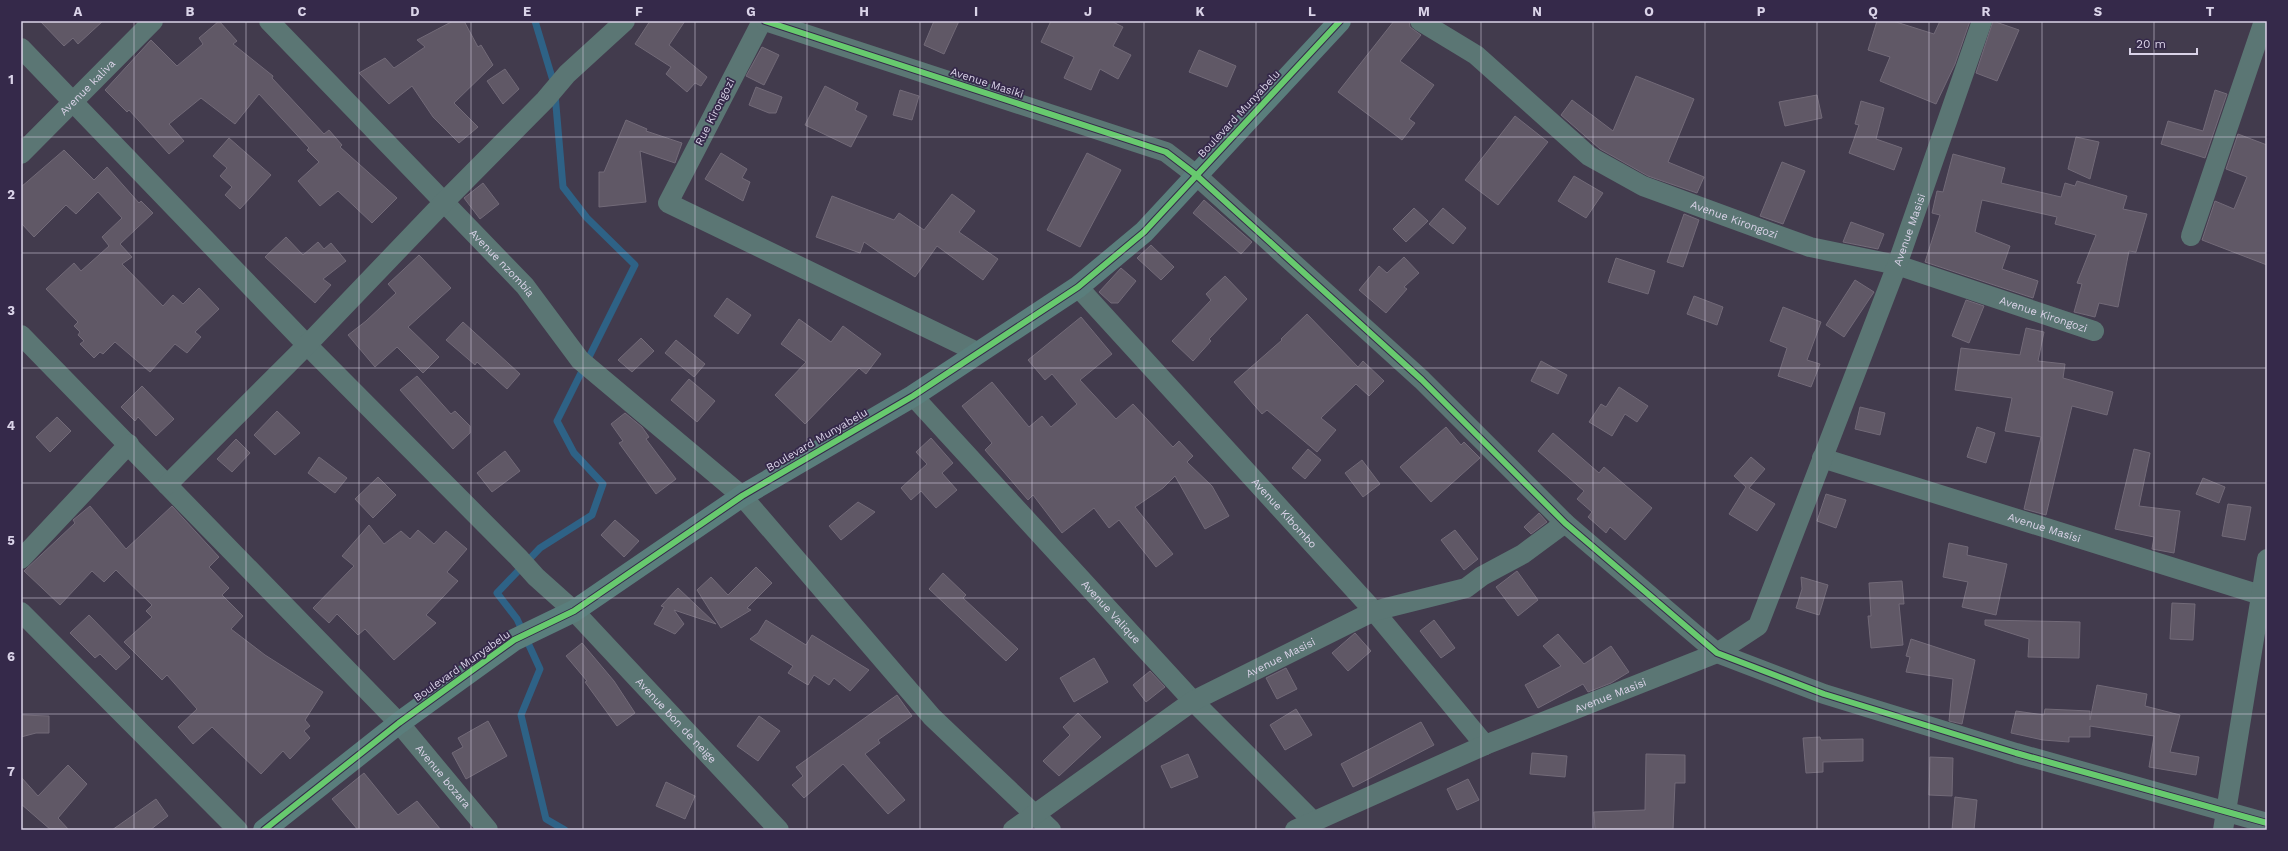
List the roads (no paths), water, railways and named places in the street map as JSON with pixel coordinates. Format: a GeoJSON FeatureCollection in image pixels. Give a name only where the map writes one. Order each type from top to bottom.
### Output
{"type":"FeatureCollection","features":[{"type":"Feature","properties":{"kind":"street","name":"Avenue kaliva"},"geometry":{"type":"LineString","coordinates":[[21,154],[153,21]]}},
{"type":"Feature","properties":{"kind":"street","name":"Avenue nzombia"},"geometry":{"type":"LineString","coordinates":[[269,21],[445,201],[525,286],[580,360],[742,496],[932,717],[1035,813],[1051,830]]}},
{"type":"Feature","properties":{"kind":"street"},"geometry":{"type":"LineString","coordinates":[[167,485],[307,345],[445,201],[545,100],[567,74],[625,21]]}},
{"type":"Feature","properties":{"kind":"street","name":"Rue Kirongozi"},"geometry":{"type":"LineString","coordinates":[[762,21],[668,203],[979,352]]}},
{"type":"Feature","properties":{"kind":"street","name":"Avenue Masiki"},"geometry":{"type":"LineString","coordinates":[[765,21],[1166,152],[1196,175],[1422,380],[1566,523],[1717,653]]}},
{"type":"Feature","properties":{"kind":"street","name":"Boulevard Munyabelu"},"geometry":{"type":"LineString","coordinates":[[264,830],[399,723],[514,640],[574,611],[742,496],[913,396],[1078,287],[1144,232],[1340,21]]}},
{"type":"Feature","properties":{"kind":"street","name":"Avenue Kirongozi"},"geometry":{"type":"LineString","coordinates":[[1420,21],[1476,55],[1590,156],[1643,186],[1810,247],[1897,265],[2094,330]]}},
{"type":"Feature","properties":{"kind":"street","name":"Avenue Masisi"},"geometry":{"type":"LineString","coordinates":[[1295,830],[1485,745],[1717,653],[1758,626],[1897,265],[1982,21]]}},
{"type":"Feature","properties":{"kind":"street"},"geometry":{"type":"LineString","coordinates":[[2191,236],[2264,21]]}},
{"type":"Feature","properties":{"kind":"street","name":"Avenue bon de neige"},"geometry":{"type":"LineString","coordinates":[[21,48],[307,345],[518,557],[536,577],[574,611],[779,830]]}},
{"type":"Feature","properties":{"kind":"street","name":"Avenue Kibombo"},"geometry":{"type":"LineString","coordinates":[[1078,287],[1374,611],[1485,745]]}},
{"type":"Feature","properties":{"kind":"street","name":"Avenue bozara"},"geometry":{"type":"LineString","coordinates":[[21,335],[129,444],[167,485],[399,723],[488,830]]}},
{"type":"Feature","properties":{"kind":"street","name":"Avenue Valique"},"geometry":{"type":"LineString","coordinates":[[913,396],[1193,701],[1314,822]]}},
{"type":"Feature","properties":{"kind":"street"},"geometry":{"type":"LineString","coordinates":[[21,558],[129,444]]}},
{"type":"Feature","properties":{"kind":"street","name":"Avenue Masisi"},"geometry":{"type":"LineString","coordinates":[[1822,458],[2264,596]]}},
{"type":"Feature","properties":{"kind":"street","name":"Avenue Masisi"},"geometry":{"type":"LineString","coordinates":[[1013,830],[1193,701],[1374,611],[1466,588],[1482,576],[1523,554],[1566,523]]}},
{"type":"Feature","properties":{"kind":"street"},"geometry":{"type":"LineString","coordinates":[[2224,821],[2264,596],[2267,559]]}},
{"type":"Feature","properties":{"kind":"street"},"geometry":{"type":"LineString","coordinates":[[21,612],[238,830]]}},
{"type":"Feature","properties":{"kind":"street"},"geometry":{"type":"LineString","coordinates":[[1717,653],[1861,705],[2016,753],[2224,821],[2267,823]]}},
{"type":"Feature","properties":{"kind":"waterway"},"geometry":{"type":"LineString","coordinates":[[535,21],[554,84]]}},
{"type":"Feature","properties":{"kind":"waterway"},"geometry":{"type":"LineString","coordinates":[[555,94],[563,187],[587,218],[635,265],[557,421],[574,453],[603,484],[592,515],[540,548],[497,593],[517,619],[540,669],[521,715],[546,819],[565,830]]}}]}
